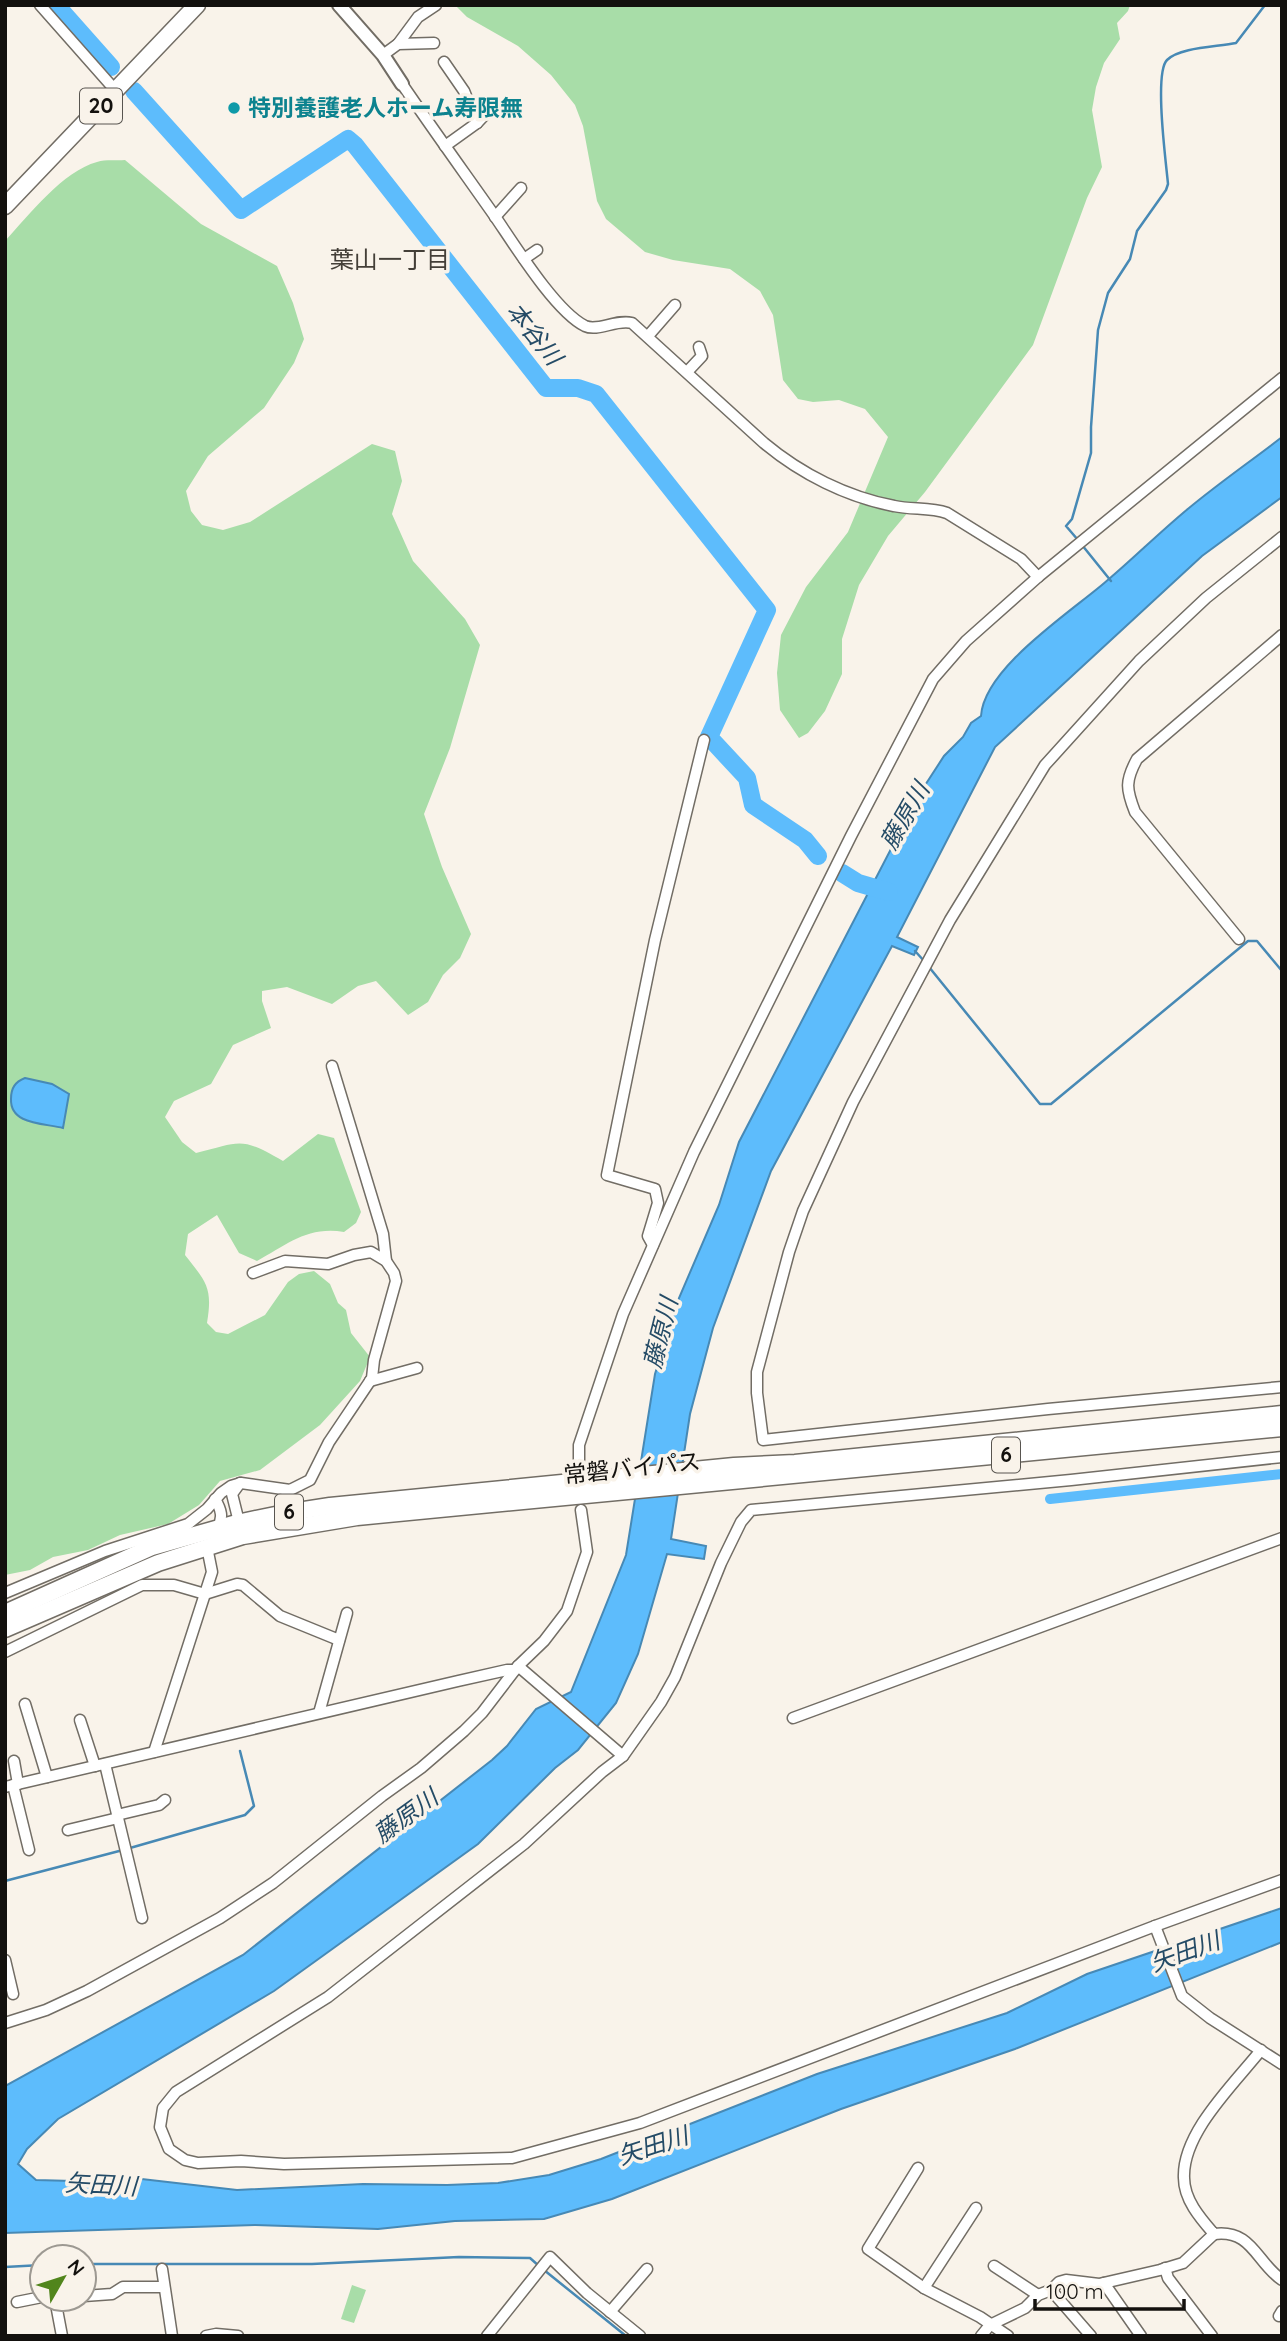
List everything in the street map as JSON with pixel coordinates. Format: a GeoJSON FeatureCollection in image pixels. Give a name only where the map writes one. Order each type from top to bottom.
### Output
{"type":"FeatureCollection","features":[{"type":"Feature","properties":{"kind":"main road","name":"20"},"geometry":{"type":"LineString","coordinates":[[5,206],[197,5]]}},
{"type":"Feature","properties":{"kind":"main road","name":"常磐バイパス"},"geometry":{"type":"LineString","coordinates":[[5,1629],[158,1563],[243,1536],[357,1517],[586,1496],[795,1463],[1282,1414]]}},
{"type":"Feature","properties":{"kind":"main road","name":"常磐バイパス"},"geometry":{"type":"LineString","coordinates":[[732,1474],[1282,1428]]}},
{"type":"Feature","properties":{"kind":"main road","name":"常磐バイパス"},"geometry":{"type":"LineString","coordinates":[[5,1612],[152,1547],[239,1522],[330,1506],[586,1496]]}},
{"type":"Feature","properties":{"kind":"street"},"geometry":{"type":"LineString","coordinates":[[40,5],[116,91]]}},
{"type":"Feature","properties":{"kind":"street"},"geometry":{"type":"LineString","coordinates":[[338,5],[383,55],[524,259],[560,304],[585,326],[594,328],[624,321],[632,323],[786,460],[845,493],[896,507],[947,513],[1021,559],[1038,577]]}},
{"type":"Feature","properties":{"kind":"street"},"geometry":{"type":"LineString","coordinates":[[383,55],[398,44],[418,17],[436,5]]}},
{"type":"Feature","properties":{"kind":"street"},"geometry":{"type":"LineString","coordinates":[[398,44],[433,43]]}},
{"type":"Feature","properties":{"kind":"street"},"geometry":{"type":"LineString","coordinates":[[444,62],[464,91],[477,122]]}},
{"type":"Feature","properties":{"kind":"street"},"geometry":{"type":"LineString","coordinates":[[445,146],[492,107]]}},
{"type":"Feature","properties":{"kind":"street"},"geometry":{"type":"LineString","coordinates":[[495,217],[521,188]]}},
{"type":"Feature","properties":{"kind":"street"},"geometry":{"type":"LineString","coordinates":[[524,259],[537,250]]}},
{"type":"Feature","properties":{"kind":"street"},"geometry":{"type":"LineString","coordinates":[[648,336],[675,305]]}},
{"type":"Feature","properties":{"kind":"street"},"geometry":{"type":"LineString","coordinates":[[687,372],[702,356],[699,347]]}},
{"type":"Feature","properties":{"kind":"street"},"geometry":{"type":"LineString","coordinates":[[579,1465],[579,1445],[623,1314],[694,1152],[851,836],[933,679],[967,641],[1038,577],[1282,378]]}},
{"type":"Feature","properties":{"kind":"street"},"geometry":{"type":"LineString","coordinates":[[1282,537],[1206,598],[1139,661],[1097,704],[1045,765],[1017,807],[903,1005],[853,1102],[803,1211],[760,1356],[757,1392],[764,1440],[1282,1387]]}},
{"type":"Feature","properties":{"kind":"street"},"geometry":{"type":"LineString","coordinates":[[1239,939],[1135,812],[1128,794],[1129,775],[1137,759],[1282,635]]}},
{"type":"Feature","properties":{"kind":"street"},"geometry":{"type":"LineString","coordinates":[[653,1245],[648,1236],[658,1203],[655,1189],[607,1175],[655,940],[704,740]]}},
{"type":"Feature","properties":{"kind":"street"},"geometry":{"type":"LineString","coordinates":[[332,1066],[383,1234],[386,1261]]}},
{"type":"Feature","properties":{"kind":"street"},"geometry":{"type":"LineString","coordinates":[[5,1593],[105,1551],[188,1524],[231,1486],[241,1483],[290,1490],[310,1480],[329,1442],[370,1381],[396,1281],[394,1273],[386,1261],[371,1252],[364,1252],[328,1264],[285,1261],[253,1273]]}},
{"type":"Feature","properties":{"kind":"street"},"geometry":{"type":"LineString","coordinates":[[370,1381],[417,1368]]}},
{"type":"Feature","properties":{"kind":"street"},"geometry":{"type":"LineString","coordinates":[[1282,1457],[751,1510],[741,1522],[721,1563],[675,1677],[623,1756],[524,1844],[328,1997],[169,2098],[163,2108],[160,2127],[169,2149],[185,2160],[207,2163],[481,2161],[529,2155],[640,2123],[1282,1880]]}},
{"type":"Feature","properties":{"kind":"street"},"geometry":{"type":"LineString","coordinates":[[239,1522],[232,1494],[241,1483]]}},
{"type":"Feature","properties":{"kind":"street"},"geometry":{"type":"LineString","coordinates":[[5,2024],[88,1991],[189,1937],[253,1897],[421,1768],[482,1713],[516,1668],[551,1633],[573,1598],[587,1552],[586,1496]]}},
{"type":"Feature","properties":{"kind":"street"},"geometry":{"type":"LineString","coordinates":[[215,1500],[221,1508],[222,1516],[217,1528]]}},
{"type":"Feature","properties":{"kind":"street"},"geometry":{"type":"LineString","coordinates":[[793,1718],[1282,1538]]}},
{"type":"Feature","properties":{"kind":"street"},"geometry":{"type":"LineString","coordinates":[[154,1752],[212,1572],[207,1547]]}},
{"type":"Feature","properties":{"kind":"street"},"geometry":{"type":"LineString","coordinates":[[5,1652],[142,1585],[174,1585],[205,1594],[237,1584],[243,1585],[280,1616],[339,1640]]}},
{"type":"Feature","properties":{"kind":"street"},"geometry":{"type":"LineString","coordinates":[[319,1713],[347,1613]]}},
{"type":"Feature","properties":{"kind":"street"},"geometry":{"type":"LineString","coordinates":[[516,1668],[623,1756]]}},
{"type":"Feature","properties":{"kind":"street"},"geometry":{"type":"LineString","coordinates":[[12,1786],[516,1668]]}},
{"type":"Feature","properties":{"kind":"street"},"geometry":{"type":"LineString","coordinates":[[24,1704],[47,1777]]}},
{"type":"Feature","properties":{"kind":"street"},"geometry":{"type":"LineString","coordinates":[[80,1720],[118,1816],[142,1918]]}},
{"type":"Feature","properties":{"kind":"street"},"geometry":{"type":"LineString","coordinates":[[14,1760],[12,1786],[29,1850]]}},
{"type":"Feature","properties":{"kind":"street"},"geometry":{"type":"LineString","coordinates":[[68,1830],[159,1805],[164,1800]]}},
{"type":"Feature","properties":{"kind":"street"},"geometry":{"type":"LineString","coordinates":[[1155,1928],[1182,1996],[1210,2018],[1282,2064]]}},
{"type":"Feature","properties":{"kind":"street"},"geometry":{"type":"LineString","coordinates":[[5,1959],[13,1994]]}},
{"type":"Feature","properties":{"kind":"street"},"geometry":{"type":"LineString","coordinates":[[1214,2234],[1198,2217],[1188,2194],[1183,2179],[1187,2155],[1195,2135],[1261,2050]]}},
{"type":"Feature","properties":{"kind":"street"},"geometry":{"type":"LineString","coordinates":[[918,2168],[868,2249],[924,2288],[980,2317],[1008,2336]]}},
{"type":"Feature","properties":{"kind":"street"},"geometry":{"type":"LineString","coordinates":[[924,2288],[976,2208]]}},
{"type":"Feature","properties":{"kind":"street"},"geometry":{"type":"LineString","coordinates":[[981,2336],[990,2325],[1025,2308],[1038,2295],[1051,2290],[1059,2282],[1066,2280],[1104,2283],[1183,2263],[1214,2234],[1240,2236],[1282,2280]]}},
{"type":"Feature","properties":{"kind":"street"},"geometry":{"type":"LineString","coordinates":[[487,2336],[550,2257],[640,2336]]}},
{"type":"Feature","properties":{"kind":"street"},"geometry":{"type":"LineString","coordinates":[[994,2266],[1038,2295]]}},
{"type":"Feature","properties":{"kind":"street"},"geometry":{"type":"LineString","coordinates":[[1165,2268],[1168,2278],[1212,2336]]}},
{"type":"Feature","properties":{"kind":"street"},"geometry":{"type":"LineString","coordinates":[[162,2269],[172,2336]]}},
{"type":"Feature","properties":{"kind":"street"},"geometry":{"type":"LineString","coordinates":[[610,2312],[647,2269]]}},
{"type":"Feature","properties":{"kind":"street"},"geometry":{"type":"LineString","coordinates":[[1104,2283],[1142,2336]]}},
{"type":"Feature","properties":{"kind":"street"},"geometry":{"type":"LineString","coordinates":[[98,2295],[112,2294],[123,2287],[163,2287]]}},
{"type":"Feature","properties":{"kind":"street"},"geometry":{"type":"LineString","coordinates":[[1051,2290],[1091,2336]]}},
{"type":"Feature","properties":{"kind":"street"},"geometry":{"type":"LineString","coordinates":[[17,2302],[28,2300]]}},
{"type":"Feature","properties":{"kind":"street"},"geometry":{"type":"LineString","coordinates":[[58,2313],[62,2336]]}},
{"type":"Feature","properties":{"kind":"street"},"geometry":{"type":"LineString","coordinates":[[206,2336],[238,2336]]}},
{"type":"Feature","properties":{"kind":"green space"},"geometry":{"type":"Polygon","coordinates":[[[455,5],[1130,5],[1117,23],[1120,39],[1104,63],[1092,110],[1102,167],[1087,198],[1033,345],[925,492],[888,536],[859,585],[842,639],[842,674],[825,711],[808,733],[799,738],[780,710],[777,673],[781,635],[806,587],[848,532],[888,437],[865,409],[839,400],[813,402],[798,399],[783,380],[773,315],[760,291],[730,269],[673,260],[645,252],[606,219],[597,201],[583,126],[575,105],[551,75],[518,46],[467,17],[455,5]]]}},
{"type":"Feature","properties":{"kind":"green space"},"geometry":{"type":"Polygon","coordinates":[[[125,160],[201,224],[277,266],[293,303],[304,339],[294,363],[264,408],[208,456],[186,491],[191,511],[202,525],[223,530],[250,522],[372,444],[395,451],[402,481],[392,514],[413,561],[465,619],[480,645],[450,748],[424,814],[442,867],[471,934],[460,958],[443,975],[428,1002],[408,1015],[376,981],[358,986],[332,1004],[287,987],[262,991],[262,1001],[271,1028],[233,1045],[211,1084],[174,1101],[165,1117],[182,1142],[196,1153],[240,1144],[258,1148],[283,1161],[318,1134],[334,1138],[361,1212],[356,1223],[344,1232],[308,1234],[257,1261],[239,1253],[217,1215],[188,1234],[185,1255],[206,1286],[209,1301],[207,1323],[216,1332],[228,1334],[265,1315],[288,1282],[299,1274],[314,1271],[330,1284],[338,1303],[346,1310],[351,1333],[370,1357],[360,1381],[320,1425],[260,1470],[220,1481],[199,1505],[168,1524],[120,1535],[88,1550],[53,1557],[30,1570],[5,1575],[5,241],[47,195],[72,174],[97,162],[125,160]]]}},
{"type":"Feature","properties":{"kind":"green space"},"geometry":{"type":"Polygon","coordinates":[[[352,2285],[366,2290],[354,2323],[341,2319],[352,2285]]]}},
{"type":"Feature","properties":{"kind":"water","name":"矢田川"},"geometry":{"type":"Polygon","coordinates":[[[1282,437],[1282,497],[1202,556],[995,747],[897,937],[918,947],[914,955],[892,946],[771,1171],[713,1328],[690,1414],[671,1539],[706,1546],[704,1559],[667,1554],[638,1654],[616,1703],[578,1750],[555,1768],[478,1844],[274,1991],[58,2119],[27,2149],[18,2164],[36,2180],[133,2178],[237,2190],[363,2184],[498,2183],[549,2175],[601,2159],[817,2074],[1007,2013],[1087,1974],[1282,1908],[1282,1942],[1015,2049],[841,2109],[612,2199],[544,2219],[455,2221],[378,2229],[255,2225],[5,2233],[5,2086],[243,1955],[492,1760],[507,1746],[536,1709],[571,1692],[626,1555],[655,1374],[679,1298],[719,1205],[739,1142],[920,793],[944,756],[963,737],[971,723],[981,716],[986,697],[997,678],[1014,659],[1189,508],[1282,437]]]}},
{"type":"Feature","properties":{"kind":"water"},"geometry":{"type":"Polygon","coordinates":[[[25,1078],[52,1084],[69,1094],[63,1128],[30,1121],[16,1114],[12,1108],[12,1092],[14,1086],[25,1078]]]}},
{"type":"Feature","properties":{"kind":"waterway","name":"本谷川"},"geometry":{"type":"LineString","coordinates":[[56,5],[111,67]]}},
{"type":"Feature","properties":{"kind":"waterway"},"geometry":{"type":"LineString","coordinates":[[1078,540],[1066,526],[1072,519],[1091,453],[1098,330],[1108,293],[1130,259],[1137,231],[1168,184],[1161,99],[1163,68],[1167,60],[1181,52],[1236,43],[1265,5]]}},
{"type":"Feature","properties":{"kind":"waterway","name":"本谷川"},"geometry":{"type":"LineString","coordinates":[[134,91],[241,210],[348,139],[546,388],[578,388],[596,394],[767,610],[709,737],[747,778],[753,805],[805,840],[818,856]]}},
{"type":"Feature","properties":{"kind":"waterway"},"geometry":{"type":"LineString","coordinates":[[1082,545],[1111,581]]}},
{"type":"Feature","properties":{"kind":"waterway","name":"本谷川"},"geometry":{"type":"LineString","coordinates":[[842,873],[858,883],[889,892]]}},
{"type":"Feature","properties":{"kind":"waterway"},"geometry":{"type":"LineString","coordinates":[[929,967],[1040,1104],[1051,1104],[1248,941],[1257,941],[1282,971]]}},
{"type":"Feature","properties":{"kind":"waterway"},"geometry":{"type":"LineString","coordinates":[[915,951],[925,962]]}},
{"type":"Feature","properties":{"kind":"waterway"},"geometry":{"type":"LineString","coordinates":[[1050,1499],[1282,1474]]}},
{"type":"Feature","properties":{"kind":"waterway"},"geometry":{"type":"LineString","coordinates":[[130,1848],[245,1815],[254,1806],[240,1751]]}},
{"type":"Feature","properties":{"kind":"waterway"},"geometry":{"type":"LineString","coordinates":[[5,1881],[123,1850]]}},
{"type":"Feature","properties":{"kind":"waterway"},"geometry":{"type":"LineString","coordinates":[[98,2264],[312,2264],[459,2257],[530,2258],[539,2266]]}},
{"type":"Feature","properties":{"kind":"waterway"},"geometry":{"type":"LineString","coordinates":[[5,2267],[28,2266]]}},
{"type":"Feature","properties":{"kind":"waterway"},"geometry":{"type":"LineString","coordinates":[[544,2270],[626,2336]]}},
{"type":"Feature","properties":{"kind":"place","name":"特別養護老人ホーム寿限無"},"geometry":{"type":"Point","coordinates":[234,108]}},
{"type":"Feature","properties":{"kind":"district","name":"葉山一丁目"},"geometry":{"type":"Point","coordinates":[390,260]}},
{"type":"Feature","properties":{"kind":"water label","name":"藤原川"},"geometry":{"type":"Point","coordinates":[905,816]}},
{"type":"Feature","properties":{"kind":"water label","name":"藤原川"},"geometry":{"type":"Point","coordinates":[661,1333]}},
{"type":"Feature","properties":{"kind":"water label","name":"藤原川"},"geometry":{"type":"Point","coordinates":[406,1816]}}]}
